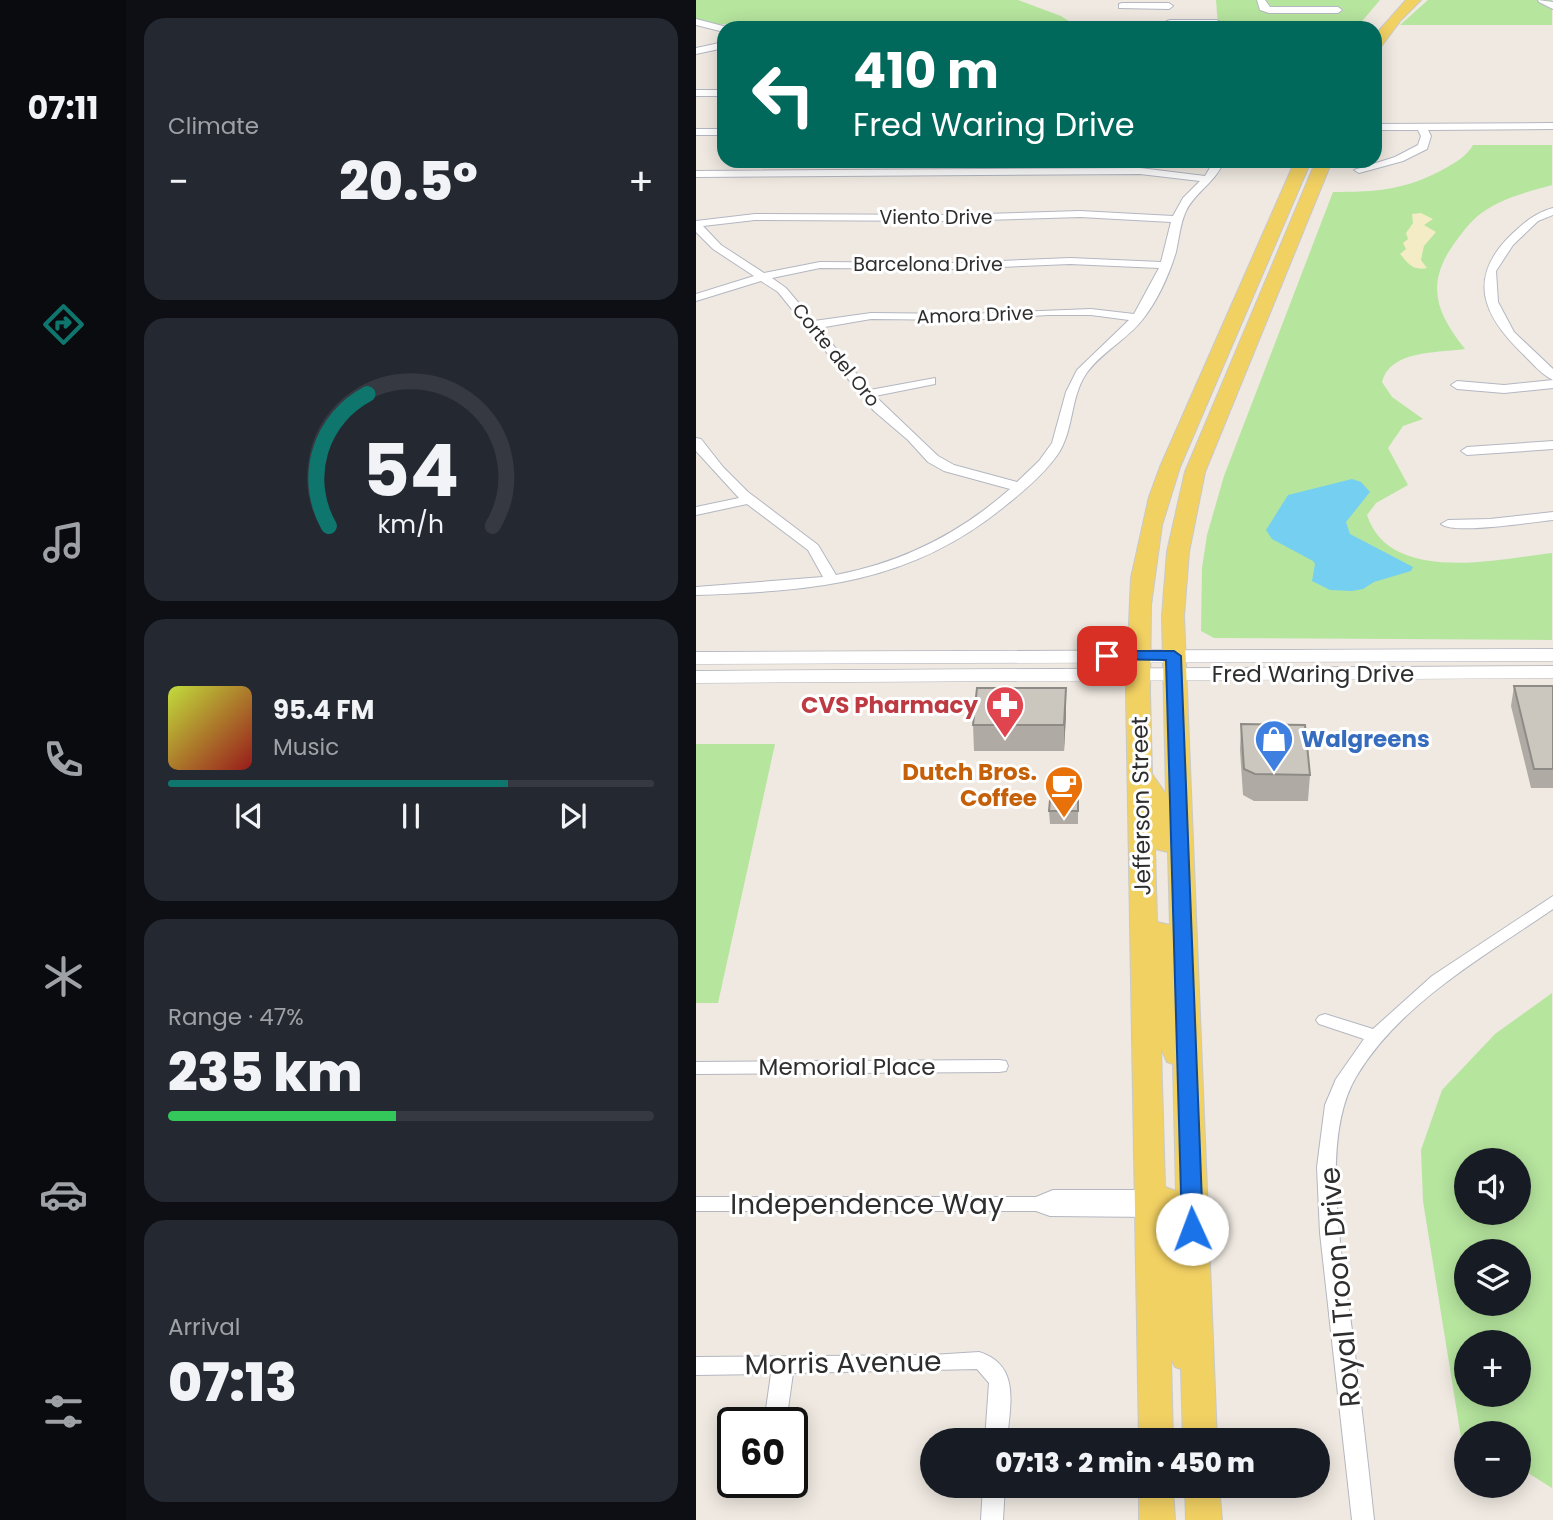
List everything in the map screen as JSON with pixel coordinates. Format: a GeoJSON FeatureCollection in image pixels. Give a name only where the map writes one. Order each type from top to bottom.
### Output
{"type":"FeatureCollection","features":[{"type":"Feature","properties":{"kind":"main road"},"geometry":{"type":"LineString","coordinates":[[1382,36],[1414,0]]}},
{"type":"Feature","properties":{"kind":"main road","name":"Jefferson Street"},"geometry":{"type":"LineString","coordinates":[[1156,1428],[1140,776],[1139,595],[1145,549],[1157,503],[1300,168]]}},
{"type":"Feature","properties":{"kind":"main road","name":"Jefferson Street"},"geometry":{"type":"LineString","coordinates":[[1200,1425],[1174,665],[1173,617],[1178,552],[1195,472],[1321,168]]}},
{"type":"Feature","properties":{"kind":"main road","name":"Fred Waring Drive"},"geometry":{"type":"LineString","coordinates":[[1174,665],[1552,655]]}},
{"type":"Feature","properties":{"kind":"main road"},"geometry":{"type":"LineString","coordinates":[[809,676],[814,667],[825,664],[918,657]]}},
{"type":"Feature","properties":{"kind":"main road","name":"Fred Waring Drive"},"geometry":{"type":"LineString","coordinates":[[696,658],[918,657],[1138,665]]}},
{"type":"Feature","properties":{"kind":"main road","name":"Fred Waring Drive"},"geometry":{"type":"LineString","coordinates":[[696,677],[1138,665],[1552,672]]}},
{"type":"Feature","properties":{"kind":"main road"},"geometry":{"type":"LineString","coordinates":[[1140,776],[1159,802],[1162,843],[1180,845]]}},
{"type":"Feature","properties":{"kind":"main road"},"geometry":{"type":"LineString","coordinates":[[1144,927],[1162,932],[1167,1016],[1188,1100]]}},
{"type":"Feature","properties":{"kind":"main road"},"geometry":{"type":"LineString","coordinates":[[1152,1204],[1167,1199],[1171,1209],[1176,1312],[1200,1425]]}},
{"type":"Feature","properties":{"kind":"main road"},"geometry":{"type":"LineString","coordinates":[[1156,1498],[1157,1520]]}},
{"type":"Feature","properties":{"kind":"main road"},"geometry":{"type":"LineString","coordinates":[[1203,1498],[1204,1520]]}},
{"type":"Feature","properties":{"kind":"street"},"geometry":{"type":"LineString","coordinates":[[1261,0],[1262,8],[1269,10],[1338,10]]}},
{"type":"Feature","properties":{"kind":"street"},"geometry":{"type":"LineString","coordinates":[[1542,0],[1552,5]]}},
{"type":"Feature","properties":{"kind":"street"},"geometry":{"type":"LineString","coordinates":[[1122,6],[1169,3],[1171,21]]}},
{"type":"Feature","properties":{"kind":"street"},"geometry":{"type":"LineString","coordinates":[[696,22],[717,27]]}},
{"type":"Feature","properties":{"kind":"street"},"geometry":{"type":"LineString","coordinates":[[696,51],[717,46]]}},
{"type":"Feature","properties":{"kind":"street"},"geometry":{"type":"LineString","coordinates":[[696,93],[717,93]]}},
{"type":"Feature","properties":{"kind":"street"},"geometry":{"type":"LineString","coordinates":[[1382,125],[1552,126]]}},
{"type":"Feature","properties":{"kind":"street"},"geometry":{"type":"LineString","coordinates":[[1382,164],[1423,147],[1426,136],[1422,127]]}},
{"type":"Feature","properties":{"kind":"street"},"geometry":{"type":"LineString","coordinates":[[696,132],[717,132]]}},
{"type":"Feature","properties":{"kind":"street"},"geometry":{"type":"LineString","coordinates":[[696,591],[764,589],[832,581],[900,563],[960,536],[984,520],[1053,452],[1061,437],[1072,388],[1081,373],[1138,318],[1165,265],[1177,219],[1189,198],[1216,168]]}},
{"type":"Feature","properties":{"kind":"street"},"geometry":{"type":"LineString","coordinates":[[1359,170],[1366,168]]}},
{"type":"Feature","properties":{"kind":"street"},"geometry":{"type":"LineString","coordinates":[[696,174],[1140,171],[1207,179]]}},
{"type":"Feature","properties":{"kind":"street"},"geometry":{"type":"LineString","coordinates":[[1552,211],[1534,219],[1509,243],[1490,271],[1492,302],[1509,334],[1552,376]]}},
{"type":"Feature","properties":{"kind":"street","name":"Viento Drive"},"geometry":{"type":"LineString","coordinates":[[696,225],[755,217],[964,218],[1080,214],[1177,219]]}},
{"type":"Feature","properties":{"kind":"street","name":"Corte del Oro"},"geometry":{"type":"LineString","coordinates":[[696,225],[717,247],[782,290],[867,394],[933,459],[949,468],[1019,487]]}},
{"type":"Feature","properties":{"kind":"street","name":"Barcelona Drive"},"geometry":{"type":"LineString","coordinates":[[696,298],[796,268],[842,264],[955,266],[1082,261],[1165,265]]}},
{"type":"Feature","properties":{"kind":"street","name":"Amora Drive"},"geometry":{"type":"LineString","coordinates":[[813,325],[871,317],[968,317],[1048,312],[1091,312],[1138,318]]}},
{"type":"Feature","properties":{"kind":"street"},"geometry":{"type":"LineString","coordinates":[[867,394],[931,381]]}},
{"type":"Feature","properties":{"kind":"street"},"geometry":{"type":"LineString","coordinates":[[1457,385],[1504,389],[1552,384]]}},
{"type":"Feature","properties":{"kind":"street"},"geometry":{"type":"LineString","coordinates":[[696,442],[718,470],[749,500],[813,548],[832,581]]}},
{"type":"Feature","properties":{"kind":"street"},"geometry":{"type":"LineString","coordinates":[[1467,451],[1552,444]]}},
{"type":"Feature","properties":{"kind":"street"},"geometry":{"type":"LineString","coordinates":[[696,511],[749,500]]}},
{"type":"Feature","properties":{"kind":"street"},"geometry":{"type":"LineString","coordinates":[[1448,524],[1490,523],[1552,516]]}},
{"type":"Feature","properties":{"kind":"street","name":"Royal Troon Drive"},"geometry":{"type":"LineString","coordinates":[[1363,1520],[1326,1186],[1330,1128],[1345,1080],[1376,1036],[1409,1003],[1552,901]]}},
{"type":"Feature","properties":{"kind":"street"},"geometry":{"type":"LineString","coordinates":[[1325,1020],[1376,1036]]}},
{"type":"Feature","properties":{"kind":"street","name":"Memorial Place"},"geometry":{"type":"LineString","coordinates":[[696,1068],[999,1066]]}},
{"type":"Feature","properties":{"kind":"street","name":"Independence Way"},"geometry":{"type":"LineString","coordinates":[[696,1204],[1038,1204],[1050,1209],[1152,1204]]}},
{"type":"Feature","properties":{"kind":"street","name":"Morris Avenue"},"geometry":{"type":"LineString","coordinates":[[696,1366],[932,1363],[967,1359],[988,1364],[999,1382],[997,1428]]}},
{"type":"Feature","properties":{"kind":"street"},"geometry":{"type":"LineString","coordinates":[[778,1407],[784,1366]]}},
{"type":"Feature","properties":{"kind":"street"},"geometry":{"type":"LineString","coordinates":[[992,1520],[993,1498]]}},
{"type":"Feature","properties":{"kind":"green space"},"geometry":{"type":"Polygon","coordinates":[[[696,0],[1018,0],[1068,21],[717,21],[717,24],[696,25],[696,0]]]}},
{"type":"Feature","properties":{"kind":"green space"},"geometry":{"type":"Polygon","coordinates":[[[1216,0],[1380,0],[1362,21],[1218,21],[1216,0]]]}},
{"type":"Feature","properties":{"kind":"green space"},"geometry":{"type":"Polygon","coordinates":[[[1428,0],[1552,0],[1552,25],[1400,25],[1428,0]]]}},
{"type":"Feature","properties":{"kind":"green space"},"geometry":{"type":"Polygon","coordinates":[[[1473,145],[1552,145],[1552,185],[1493,205],[1473,220],[1446,256],[1437,284],[1438,296],[1447,322],[1465,349],[1416,355],[1394,364],[1387,372],[1382,382],[1392,397],[1423,419],[1403,426],[1388,448],[1408,485],[1376,503],[1367,515],[1379,537],[1398,551],[1421,559],[1475,562],[1552,553],[1552,640],[1214,638],[1201,631],[1202,568],[1207,535],[1224,476],[1333,192],[1403,186],[1444,169],[1467,153],[1473,145]]]}},
{"type":"Feature","properties":{"kind":"green space"},"geometry":{"type":"Polygon","coordinates":[[[696,744],[775,744],[718,1003],[696,1003],[696,744]]]}},
{"type":"Feature","properties":{"kind":"green space"},"geometry":{"type":"Polygon","coordinates":[[[1552,993],[1552,1488],[1531,1475],[1531,1421],[1458,1421],[1456,1407],[1531,1407],[1531,1330],[1454,1330],[1454,1394],[1423,1201],[1421,1150],[1442,1090],[1495,1034],[1552,993]]]}},
{"type":"Feature","properties":{"kind":"sand"},"geometry":{"type":"Polygon","coordinates":[[[1421,213],[1433,219],[1424,225],[1436,232],[1424,246],[1421,260],[1427,268],[1422,269],[1411,265],[1400,254],[1406,249],[1403,243],[1408,239],[1406,233],[1413,223],[1412,214],[1421,213]]]}},
{"type":"Feature","properties":{"kind":"water"},"geometry":{"type":"Polygon","coordinates":[[[1352,479],[1361,482],[1370,492],[1346,522],[1350,534],[1413,567],[1411,571],[1374,582],[1363,589],[1330,590],[1312,581],[1315,564],[1313,561],[1272,539],[1266,530],[1288,495],[1352,479]]]}},
{"type":"Feature","properties":{"kind":"building"},"geometry":{"type":"Polygon","coordinates":[[[1514,686],[1553,686],[1553,769],[1534,769],[1514,686]]]}},
{"type":"Feature","properties":{"kind":"building"},"geometry":{"type":"Polygon","coordinates":[[[977,688],[1066,688],[1064,725],[973,725],[977,688]]]}},
{"type":"Feature","properties":{"kind":"building"},"geometry":{"type":"Polygon","coordinates":[[[1241,724],[1305,725],[1310,775],[1255,774],[1244,769],[1241,724]]]}},
{"type":"Feature","properties":{"kind":"building"},"geometry":{"type":"Polygon","coordinates":[[[1050,800],[1078,800],[1078,811],[1049,811],[1050,800]]]}},
{"type":"Feature","properties":{"kind":"place","name":"CVS Pharmacy"},"geometry":{"type":"Point","coordinates":[1005,739]}},
{"type":"Feature","properties":{"kind":"place","name":"Walgreens"},"geometry":{"type":"Point","coordinates":[1274,773]}},
{"type":"Feature","properties":{"kind":"place","name":"Dutch Bros. Coffee"},"geometry":{"type":"Point","coordinates":[1064,819]}},
{"type":"Feature","properties":{"kind":"route"},"geometry":{"type":"LineString","coordinates":[[1107,656],[1174,656],[1192,1229]]}}]}
